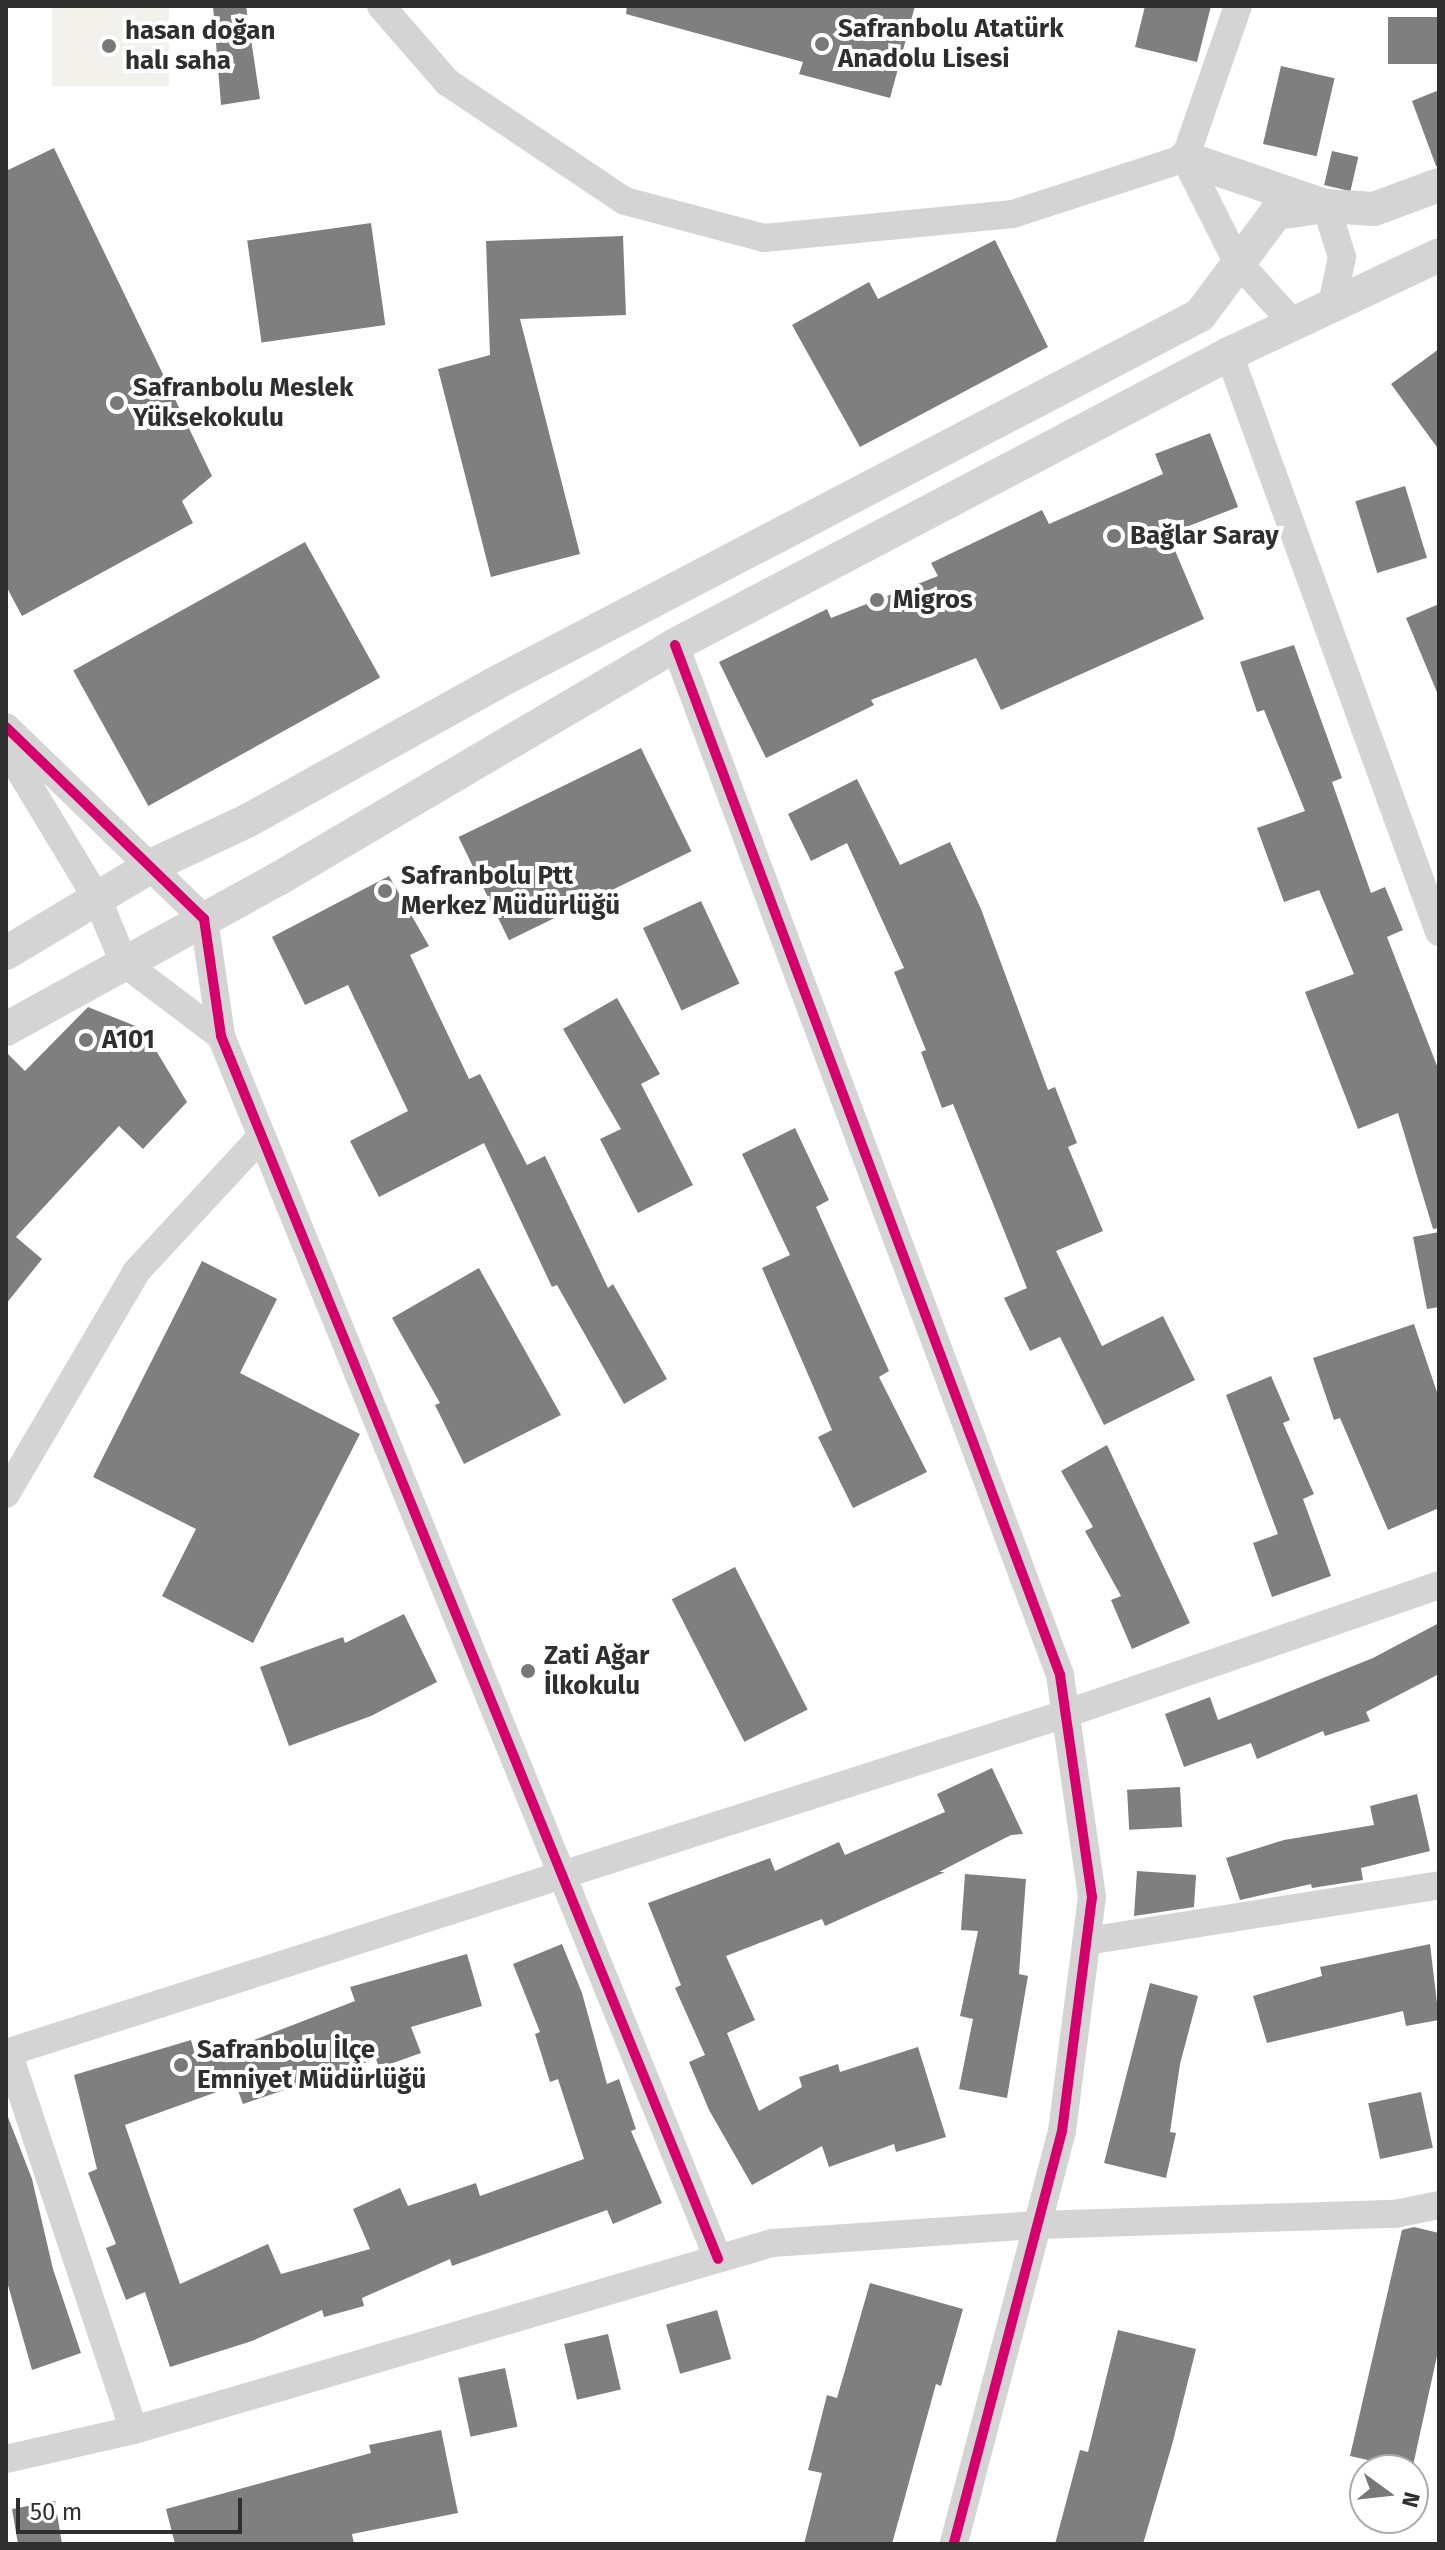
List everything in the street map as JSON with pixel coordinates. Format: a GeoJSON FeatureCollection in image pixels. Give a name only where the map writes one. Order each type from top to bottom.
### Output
{"type":"FeatureCollection","features":[{"type":"Feature","properties":{"kind":"street"},"geometry":{"type":"LineString","coordinates":[[381,6],[447,82],[625,201],[764,238],[1013,214],[1185,158],[1326,206]]}},
{"type":"Feature","properties":{"kind":"street"},"geometry":{"type":"LineString","coordinates":[[1238,6],[1185,158],[1236,260],[1292,322]]}},
{"type":"Feature","properties":{"kind":"street"},"geometry":{"type":"LineString","coordinates":[[6,953],[153,865],[247,821],[494,684],[1200,315],[1236,260],[1276,213],[1326,206],[1374,209],[1439,185]]}},
{"type":"Feature","properties":{"kind":"street"},"geometry":{"type":"LineString","coordinates":[[1326,206],[1342,257],[1332,304]]}},
{"type":"Feature","properties":{"kind":"street"},"geometry":{"type":"LineString","coordinates":[[6,1029],[204,919],[675,645],[1229,354],[1439,255]]}},
{"type":"Feature","properties":{"kind":"street"},"geometry":{"type":"LineString","coordinates":[[1229,354],[1439,932]]}},
{"type":"Feature","properties":{"kind":"street"},"geometry":{"type":"LineString","coordinates":[[675,645],[1060,1675],[1092,1897],[1087,1941],[1062,2131],[954,2544]]}},
{"type":"Feature","properties":{"kind":"street"},"geometry":{"type":"LineString","coordinates":[[6,727],[153,865],[204,919],[221,1036],[718,2259]]}},
{"type":"Feature","properties":{"kind":"street"},"geometry":{"type":"LineString","coordinates":[[6,748],[97,898],[124,963],[221,1036]]}},
{"type":"Feature","properties":{"kind":"street"},"geometry":{"type":"LineString","coordinates":[[6,1494],[136,1272],[262,1136]]}},
{"type":"Feature","properties":{"kind":"street"},"geometry":{"type":"LineString","coordinates":[[134,2430],[7,2052],[559,1872],[1065,1714],[1439,1585]]}},
{"type":"Feature","properties":{"kind":"street"},"geometry":{"type":"LineString","coordinates":[[1087,1941],[1439,1885]]}},
{"type":"Feature","properties":{"kind":"street"},"geometry":{"type":"LineString","coordinates":[[6,2459],[134,2430],[772,2243],[1037,2225],[1395,2214],[1439,2205]]}},
{"type":"Feature","properties":{"kind":"shaded area","name":"hasan doğan halı saha"},"geometry":{"type":"Polygon","coordinates":[[[52,6],[169,6],[169,86],[52,86],[52,6]]]}},
{"type":"Feature","properties":{"kind":"building"},"geometry":{"type":"Polygon","coordinates":[[[213,6],[246,6],[260,99],[221,105],[213,6]]]}},
{"type":"Feature","properties":{"kind":"building","name":"Safranbolu Atatürk Anadolu Lisesi"},"geometry":{"type":"Polygon","coordinates":[[[627,6],[915,6],[890,98],[799,74],[803,62],[626,14],[627,6]]]}},
{"type":"Feature","properties":{"kind":"building"},"geometry":{"type":"Polygon","coordinates":[[[1145,6],[1211,6],[1197,62],[1135,47],[1145,6]]]}},
{"type":"Feature","properties":{"kind":"building"},"geometry":{"type":"Polygon","coordinates":[[[1388,17],[1439,17],[1439,64],[1388,64],[1388,17]]]}},
{"type":"Feature","properties":{"kind":"building"},"geometry":{"type":"Polygon","coordinates":[[[1281,66],[1335,78],[1317,156],[1263,144],[1281,66]]]}},
{"type":"Feature","properties":{"kind":"building"},"geometry":{"type":"Polygon","coordinates":[[[1439,90],[1439,166],[1436,166],[1412,101],[1439,90]]]}},
{"type":"Feature","properties":{"kind":"building","name":"Safranbolu Meslek Yüksekokulu"},"geometry":{"type":"Polygon","coordinates":[[[54,148],[212,476],[182,501],[193,523],[22,616],[6,586],[6,171],[54,148]]]}},
{"type":"Feature","properties":{"kind":"building"},"geometry":{"type":"Polygon","coordinates":[[[1332,151],[1358,157],[1350,191],[1324,185],[1332,151]]]}},
{"type":"Feature","properties":{"kind":"building"},"geometry":{"type":"Polygon","coordinates":[[[371,223],[385,325],[262,342],[247,240],[371,223]]]}},
{"type":"Feature","properties":{"kind":"building"},"geometry":{"type":"Polygon","coordinates":[[[623,236],[626,315],[520,319],[580,554],[491,577],[438,369],[490,355],[486,241],[623,236]]]}},
{"type":"Feature","properties":{"kind":"building"},"geometry":{"type":"Polygon","coordinates":[[[995,240],[1048,347],[860,447],[792,325],[869,282],[878,299],[995,240]]]}},
{"type":"Feature","properties":{"kind":"building"},"geometry":{"type":"Polygon","coordinates":[[[1439,349],[1439,450],[1391,384],[1439,349]]]}},
{"type":"Feature","properties":{"kind":"building"},"geometry":{"type":"Polygon","coordinates":[[[1210,433],[1238,507],[1168,534],[1204,619],[1001,710],[976,658],[871,700],[874,705],[766,758],[719,662],[827,609],[831,618],[938,576],[931,563],[1042,510],[1049,524],[1163,474],[1155,454],[1210,433]]]}},
{"type":"Feature","properties":{"kind":"building"},"geometry":{"type":"Polygon","coordinates":[[[1405,486],[1427,558],[1377,573],[1355,501],[1405,486]]]}},
{"type":"Feature","properties":{"kind":"building"},"geometry":{"type":"Polygon","coordinates":[[[305,542],[380,678],[148,806],[73,670],[305,542]]]}},
{"type":"Feature","properties":{"kind":"building"},"geometry":{"type":"Polygon","coordinates":[[[1439,604],[1439,697],[1406,618],[1439,604]]]}},
{"type":"Feature","properties":{"kind":"building"},"geometry":{"type":"Polygon","coordinates":[[[1294,645],[1342,778],[1332,782],[1371,893],[1385,887],[1403,930],[1387,937],[1439,1071],[1439,1228],[1433,1229],[1398,1113],[1358,1129],[1305,992],[1354,974],[1319,890],[1284,902],[1257,828],[1305,811],[1264,710],[1257,712],[1240,662],[1294,645]]]}},
{"type":"Feature","properties":{"kind":"building"},"geometry":{"type":"Polygon","coordinates":[[[641,748],[691,851],[509,940],[459,837],[641,748]]]}},
{"type":"Feature","properties":{"kind":"building"},"geometry":{"type":"Polygon","coordinates":[[[857,779],[900,865],[950,842],[981,909],[1048,1090],[1055,1087],[1077,1143],[1068,1147],[1103,1231],[1056,1251],[1102,1346],[1163,1316],[1195,1380],[1104,1425],[1060,1337],[1030,1351],[1004,1298],[1027,1288],[953,1104],[942,1108],[921,1052],[926,1050],[894,972],[904,968],[847,843],[811,861],[788,814],[857,779]]]}},
{"type":"Feature","properties":{"kind":"building"},"geometry":{"type":"Polygon","coordinates":[[[389,876],[429,946],[410,955],[469,1079],[480,1074],[527,1165],[545,1156],[608,1288],[613,1284],[667,1379],[624,1404],[557,1285],[552,1287],[484,1143],[379,1197],[350,1141],[408,1111],[348,985],[305,1005],[272,937],[389,876]]]}},
{"type":"Feature","properties":{"kind":"building"},"geometry":{"type":"Polygon","coordinates":[[[701,901],[739,983],[681,1011],[643,928],[701,901]]]}},
{"type":"Feature","properties":{"kind":"building"},"geometry":{"type":"Polygon","coordinates":[[[617,998],[660,1074],[641,1084],[693,1185],[638,1213],[600,1139],[621,1129],[563,1029],[617,998]]]}},
{"type":"Feature","properties":{"kind":"building"},"geometry":{"type":"Polygon","coordinates":[[[88,1007],[143,1029],[187,1102],[143,1149],[119,1126],[16,1237],[42,1259],[6,1304],[6,1052],[25,1071],[88,1007]]]}},
{"type":"Feature","properties":{"kind":"building"},"geometry":{"type":"Polygon","coordinates":[[[795,1128],[829,1200],[816,1207],[889,1371],[879,1377],[927,1472],[853,1508],[818,1437],[832,1430],[762,1268],[790,1255],[742,1154],[795,1128]]]}},
{"type":"Feature","properties":{"kind":"building"},"geometry":{"type":"Polygon","coordinates":[[[1439,1232],[1439,1307],[1427,1309],[1413,1237],[1439,1232]]]}},
{"type":"Feature","properties":{"kind":"building"},"geometry":{"type":"Polygon","coordinates":[[[202,1261],[277,1299],[240,1373],[360,1434],[253,1643],[162,1596],[196,1529],[93,1477],[202,1261]]]}},
{"type":"Feature","properties":{"kind":"building"},"geometry":{"type":"Polygon","coordinates":[[[479,1268],[561,1415],[464,1464],[435,1405],[440,1403],[392,1318],[479,1268]]]}},
{"type":"Feature","properties":{"kind":"building"},"geometry":{"type":"Polygon","coordinates":[[[1414,1324],[1439,1398],[1439,1508],[1388,1530],[1340,1418],[1334,1420],[1313,1358],[1414,1324]]]}},
{"type":"Feature","properties":{"kind":"building"},"geometry":{"type":"Polygon","coordinates":[[[1271,1376],[1290,1420],[1283,1423],[1314,1494],[1303,1499],[1331,1576],[1272,1597],[1253,1543],[1278,1534],[1226,1395],[1271,1376]]]}},
{"type":"Feature","properties":{"kind":"building"},"geometry":{"type":"Polygon","coordinates":[[[1107,1445],[1190,1623],[1132,1649],[1111,1600],[1121,1596],[1085,1531],[1093,1527],[1061,1471],[1107,1445]]]}},
{"type":"Feature","properties":{"kind":"building"},"geometry":{"type":"Polygon","coordinates":[[[735,1567],[808,1710],[744,1742],[672,1599],[735,1567]]]}},
{"type":"Feature","properties":{"kind":"building"},"geometry":{"type":"Polygon","coordinates":[[[404,1614],[437,1682],[371,1716],[289,1746],[260,1667],[343,1637],[345,1643],[404,1614]]]}},
{"type":"Feature","properties":{"kind":"building"},"geometry":{"type":"Polygon","coordinates":[[[1439,1623],[1439,1674],[1366,1712],[1370,1721],[1325,1736],[1323,1731],[1257,1759],[1251,1743],[1184,1767],[1165,1714],[1210,1697],[1218,1720],[1373,1658],[1439,1623]]]}},
{"type":"Feature","properties":{"kind":"building"},"geometry":{"type":"Polygon","coordinates":[[[992,1768],[1023,1834],[1011,1835],[939,1872],[945,1872],[825,1926],[822,1919],[726,1956],[755,2020],[727,2033],[759,2111],[802,2087],[799,2077],[838,2064],[840,2072],[918,2047],[946,2137],[896,2152],[894,2144],[829,2167],[822,2146],[752,2185],[709,2110],[689,2062],[705,2055],[675,1988],[681,1985],[648,1903],[770,1858],[775,1871],[839,1842],[845,1855],[945,1812],[937,1794],[992,1768]]]}},
{"type":"Feature","properties":{"kind":"building"},"geometry":{"type":"Polygon","coordinates":[[[1180,1787],[1182,1827],[1129,1830],[1127,1790],[1180,1787]]]}},
{"type":"Feature","properties":{"kind":"building"},"geometry":{"type":"Polygon","coordinates":[[[1417,1794],[1430,1851],[1361,1868],[1363,1880],[1312,1888],[1311,1884],[1240,1900],[1226,1858],[1284,1840],[1374,1825],[1370,1806],[1417,1794]]]}},
{"type":"Feature","properties":{"kind":"building"},"geometry":{"type":"Polygon","coordinates":[[[1137,1871],[1196,1875],[1194,1907],[1134,1916],[1137,1871]]]}},
{"type":"Feature","properties":{"kind":"building"},"geometry":{"type":"Polygon","coordinates":[[[965,1874],[1026,1879],[1019,1974],[1028,1976],[1007,2098],[959,2089],[973,2019],[960,2016],[978,1931],[961,1930],[965,1874]]]}},
{"type":"Feature","properties":{"kind":"building"},"geometry":{"type":"Polygon","coordinates":[[[562,1944],[582,1993],[607,2084],[619,2079],[636,2129],[631,2131],[662,2203],[613,2224],[607,2210],[452,2266],[450,2259],[362,2298],[364,2306],[324,2317],[322,2310],[252,2341],[170,2367],[145,2292],[126,2300],[106,2248],[116,2244],[88,2173],[97,2169],[74,2075],[191,2040],[197,2062],[355,2001],[350,1987],[467,1954],[482,2006],[411,2027],[421,2053],[379,2068],[376,2059],[243,2104],[236,2085],[125,2125],[180,2284],[268,2244],[281,2274],[370,2249],[353,2209],[400,2188],[408,2206],[476,2183],[480,2196],[584,2159],[558,2079],[550,2082],[535,2034],[540,2032],[513,1964],[562,1944]]]}},
{"type":"Feature","properties":{"kind":"building"},"geometry":{"type":"Polygon","coordinates":[[[1430,1944],[1439,2020],[1406,2026],[1403,2011],[1267,2043],[1253,1996],[1322,1976],[1320,1967],[1430,1944]]]}},
{"type":"Feature","properties":{"kind":"building"},"geometry":{"type":"Polygon","coordinates":[[[1150,1983],[1198,1996],[1180,2064],[1170,2132],[1176,2133],[1166,2178],[1104,2163],[1150,1983]]]}},
{"type":"Feature","properties":{"kind":"building"},"geometry":{"type":"Polygon","coordinates":[[[1421,2092],[1433,2148],[1380,2159],[1368,2103],[1421,2092]]]}},
{"type":"Feature","properties":{"kind":"building"},"geometry":{"type":"Polygon","coordinates":[[[6,2112],[32,2179],[53,2269],[81,2353],[32,2370],[6,2278],[6,2112]]]}},
{"type":"Feature","properties":{"kind":"building"},"geometry":{"type":"Polygon","coordinates":[[[1414,2227],[1439,2233],[1439,2347],[1416,2454],[1350,2454],[1402,2230],[1414,2227]]]}},
{"type":"Feature","properties":{"kind":"building"},"geometry":{"type":"Polygon","coordinates":[[[870,2283],[963,2309],[941,2386],[936,2384],[892,2544],[804,2544],[822,2473],[808,2470],[827,2395],[837,2398],[870,2283]]]}},
{"type":"Feature","properties":{"kind":"building"},"geometry":{"type":"Polygon","coordinates":[[[717,2310],[731,2359],[680,2374],[666,2325],[717,2310]]]}},
{"type":"Feature","properties":{"kind":"building"},"geometry":{"type":"Polygon","coordinates":[[[1118,2330],[1196,2349],[1143,2544],[1055,2544],[1080,2450],[1088,2452],[1118,2330]]]}},
{"type":"Feature","properties":{"kind":"building"},"geometry":{"type":"Polygon","coordinates":[[[608,2334],[621,2390],[577,2400],[564,2344],[608,2334]]]}},
{"type":"Feature","properties":{"kind":"building"},"geometry":{"type":"Polygon","coordinates":[[[505,2368],[517,2427],[471,2437],[458,2378],[505,2368]]]}},
{"type":"Feature","properties":{"kind":"building"},"geometry":{"type":"Polygon","coordinates":[[[441,2430],[458,2513],[352,2534],[354,2544],[175,2544],[166,2509],[371,2453],[369,2445],[441,2430]]]}},
{"type":"Feature","properties":{"kind":"building"},"geometry":{"type":"Polygon","coordinates":[[[55,2501],[62,2544],[18,2544],[12,2509],[55,2501]]]}},
{"type":"Feature","properties":{"kind":"cycle path"},"geometry":{"type":"LineString","coordinates":[[675,645],[1060,1675],[1092,1897],[1062,2131],[954,2544]]}},
{"type":"Feature","properties":{"kind":"cycle path"},"geometry":{"type":"LineString","coordinates":[[6,727],[204,919],[221,1036],[718,2259]]}},
{"type":"Feature","properties":{"kind":"place","name":"Safranbolu Atatürk Anadolu Lisesi"},"geometry":{"type":"Point","coordinates":[822,44]}},
{"type":"Feature","properties":{"kind":"place","name":"hasan doğan halı saha"},"geometry":{"type":"Point","coordinates":[109,46]}},
{"type":"Feature","properties":{"kind":"place","name":"Safranbolu Meslek Yüksekokulu"},"geometry":{"type":"Point","coordinates":[117,403]}},
{"type":"Feature","properties":{"kind":"place","name":"Bağlar Saray"},"geometry":{"type":"Point","coordinates":[1114,536]}},
{"type":"Feature","properties":{"kind":"place","name":"Migros"},"geometry":{"type":"Point","coordinates":[877,600]}},
{"type":"Feature","properties":{"kind":"place","name":"Safranbolu Ptt Merkez Müdürlüğü"},"geometry":{"type":"Point","coordinates":[385,891]}},
{"type":"Feature","properties":{"kind":"place","name":"A101"},"geometry":{"type":"Point","coordinates":[86,1040]}},
{"type":"Feature","properties":{"kind":"place","name":"Zati Ağar İlkokulu"},"geometry":{"type":"Point","coordinates":[528,1671]}},
{"type":"Feature","properties":{"kind":"place","name":"Safranbolu İlçe Emniyet Müdürlüğü"},"geometry":{"type":"Point","coordinates":[181,2065]}}]}
